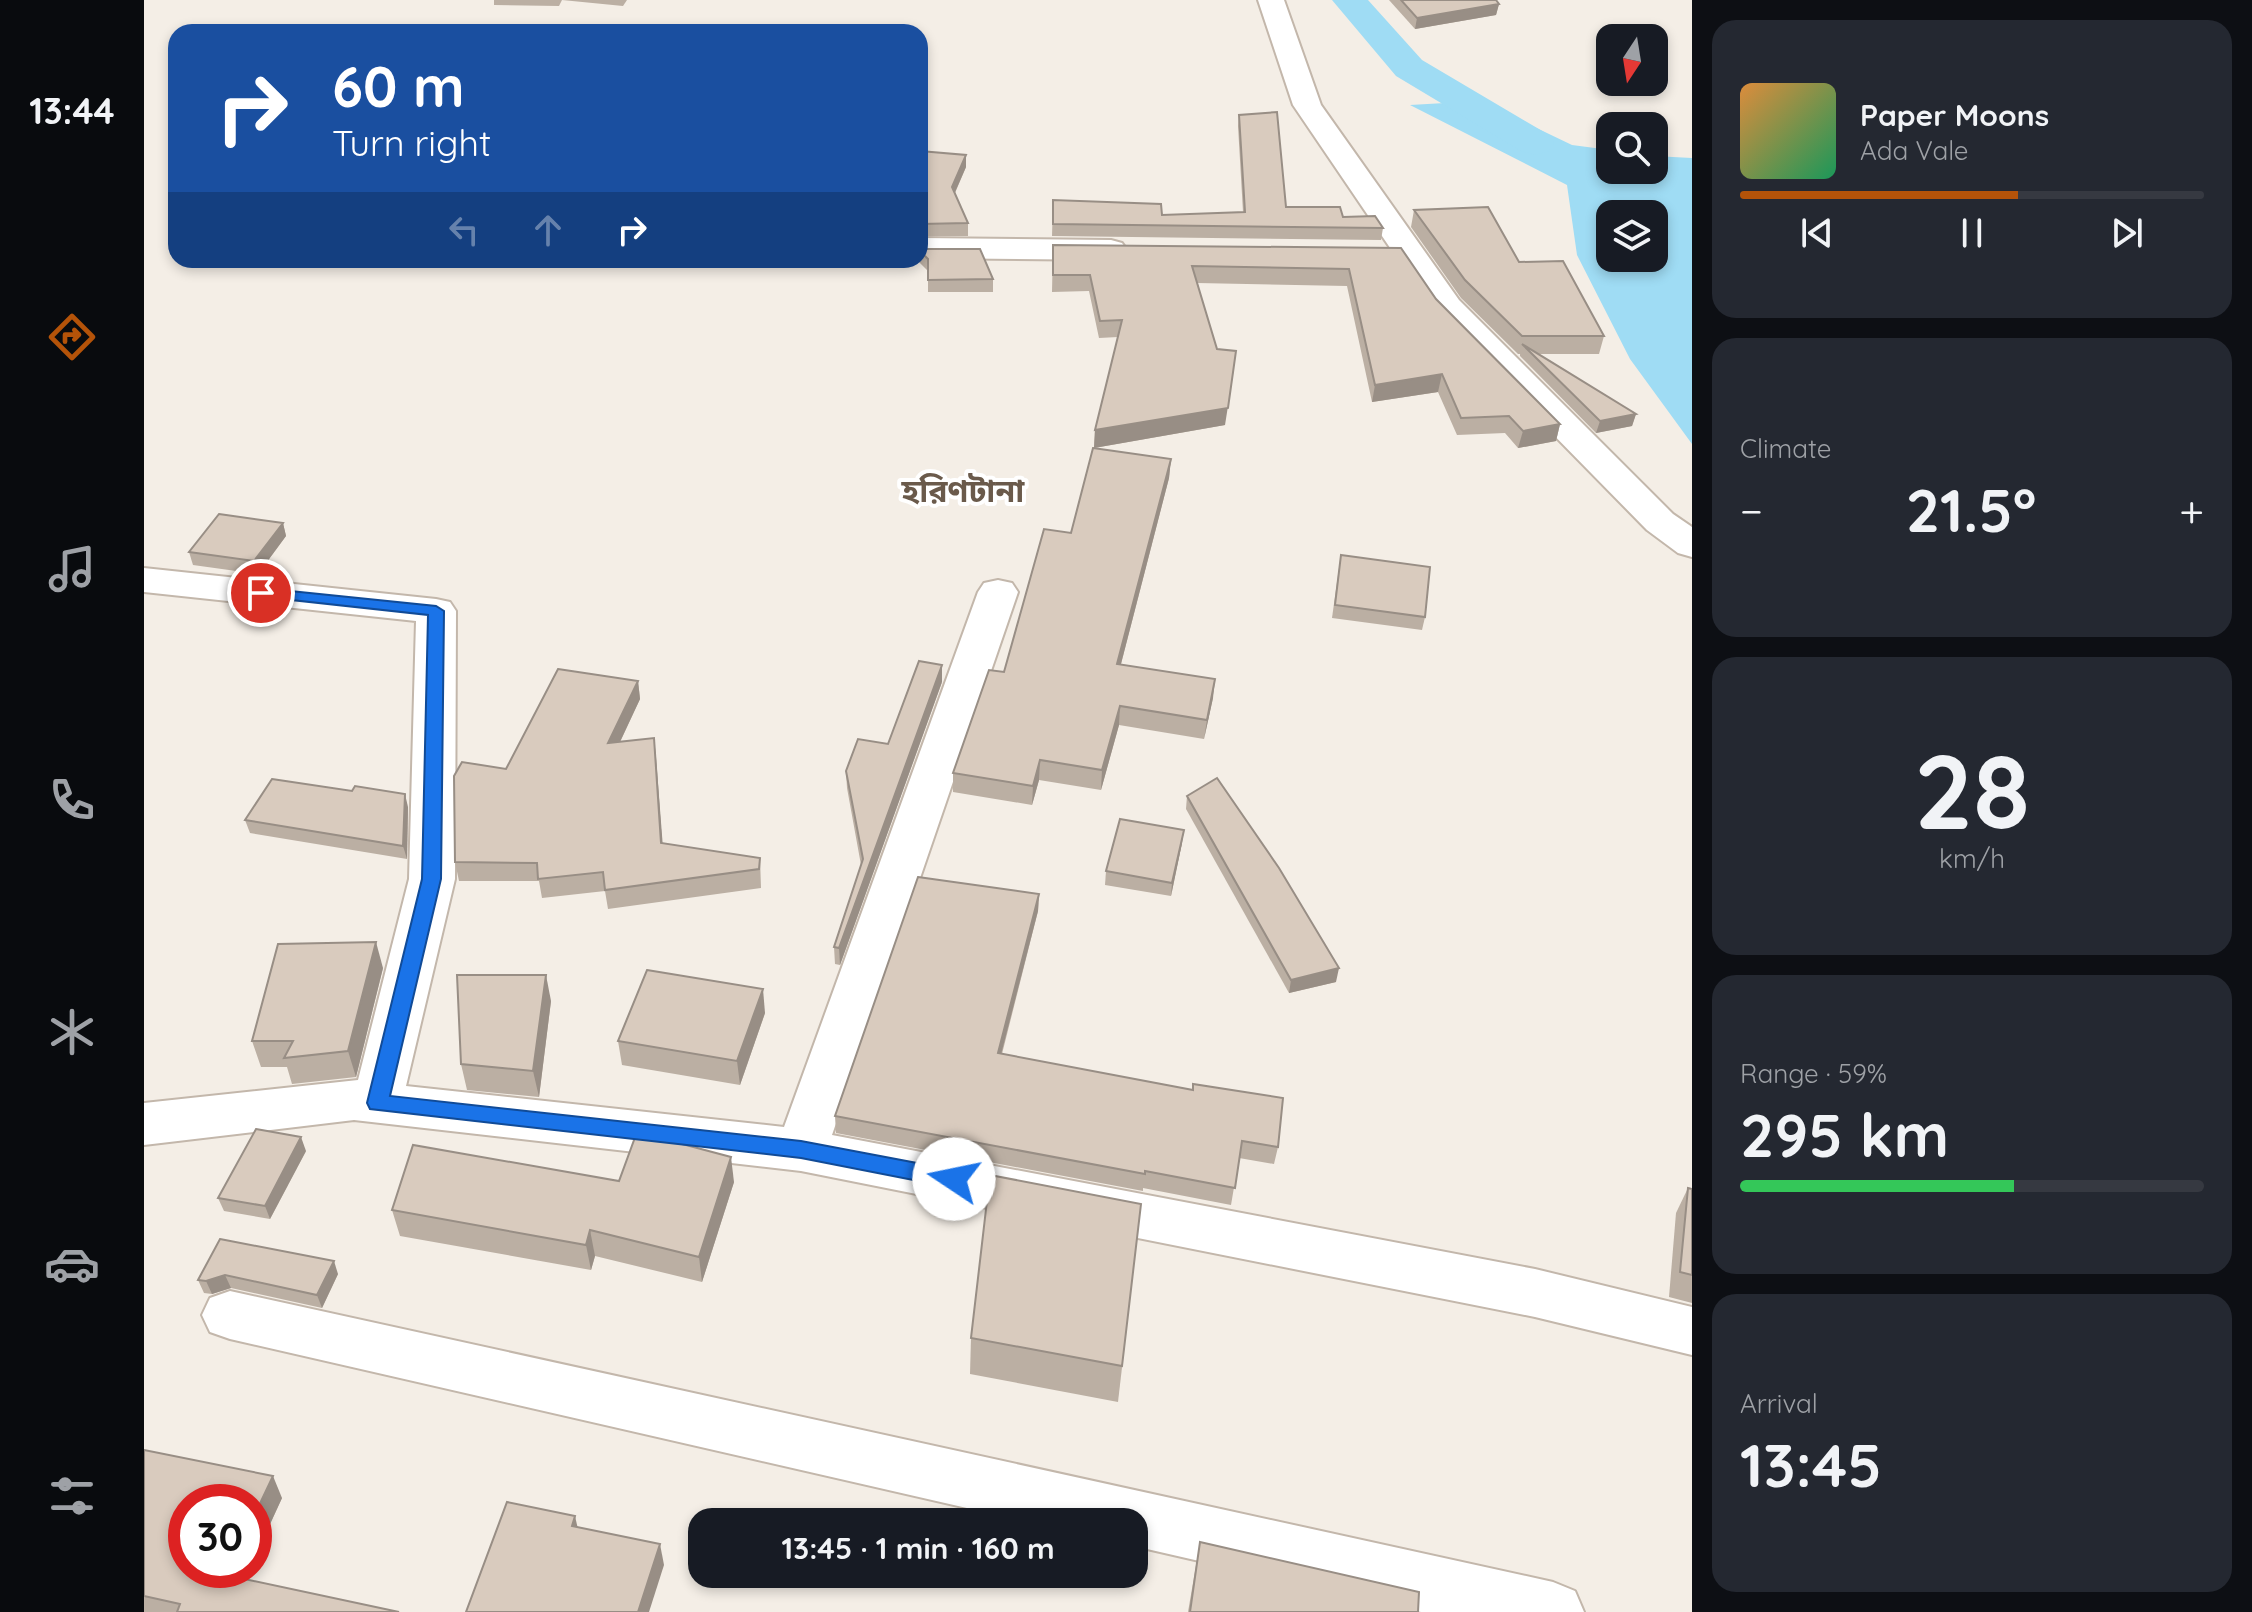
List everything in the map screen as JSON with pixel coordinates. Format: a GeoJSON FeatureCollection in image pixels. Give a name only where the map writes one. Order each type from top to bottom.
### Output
{"type":"FeatureCollection","features":[{"type":"Feature","properties":{"kind":"street"},"geometry":{"type":"LineString","coordinates":[[1271,0],[1307,105],[1394,252],[1660,522],[1692,545]]}},
{"type":"Feature","properties":{"kind":"street"},"geometry":{"type":"LineString","coordinates":[[928,248],[1141,250]]}},
{"type":"Feature","properties":{"kind":"street"},"geometry":{"type":"LineString","coordinates":[[144,580],[436,611],[432,879],[377,1103]]}},
{"type":"Feature","properties":{"kind":"street"},"geometry":{"type":"LineString","coordinates":[[801,1150],[998,592]]}},
{"type":"Feature","properties":{"kind":"street"},"geometry":{"type":"LineString","coordinates":[[144,1124],[354,1100],[801,1150],[1535,1293],[1692,1331]]}},
{"type":"Feature","properties":{"kind":"street"},"geometry":{"type":"LineString","coordinates":[[230,1315],[1553,1612]]}},
{"type":"Feature","properties":{"kind":"water"},"geometry":{"type":"Polygon","coordinates":[[[1480,101],[1572,145],[1596,148],[1596,184],[1668,184],[1668,157],[1692,158],[1692,444],[1630,359],[1577,255],[1567,185],[1410,105],[1480,101]]]}},
{"type":"Feature","properties":{"kind":"building"},"geometry":{"type":"Polygon","coordinates":[[[1401,0],[1496,0],[1499,4],[1417,18],[1401,0]]]}},
{"type":"Feature","properties":{"kind":"building"},"geometry":{"type":"Polygon","coordinates":[[[1277,112],[1286,207],[1340,207],[1343,217],[1375,216],[1383,228],[1053,224],[1053,200],[1161,204],[1162,215],[1245,212],[1239,115],[1277,112]]]}},
{"type":"Feature","properties":{"kind":"building"},"geometry":{"type":"Polygon","coordinates":[[[928,152],[966,155],[952,187],[968,223],[928,224],[928,152]]]}},
{"type":"Feature","properties":{"kind":"building"},"geometry":{"type":"Polygon","coordinates":[[[1488,207],[1519,262],[1563,261],[1604,336],[1522,336],[1465,280],[1414,210],[1488,207]]]}},
{"type":"Feature","properties":{"kind":"building"},"geometry":{"type":"Polygon","coordinates":[[[1053,245],[1401,248],[1436,299],[1560,424],[1523,431],[1509,416],[1461,418],[1442,374],[1375,385],[1349,269],[1192,266],[1217,349],[1236,351],[1228,408],[1095,430],[1122,320],[1100,321],[1090,275],[1053,275],[1053,245]]]}},
{"type":"Feature","properties":{"kind":"building"},"geometry":{"type":"Polygon","coordinates":[[[928,249],[980,249],[993,279],[928,280],[928,249]]]}},
{"type":"Feature","properties":{"kind":"building"},"geometry":{"type":"Polygon","coordinates":[[[1522,344],[1636,414],[1600,421],[1522,344]]]}},
{"type":"Feature","properties":{"kind":"building"},"geometry":{"type":"Polygon","coordinates":[[[1093,448],[1171,459],[1117,664],[1215,679],[1207,720],[1120,706],[1102,770],[1040,760],[1033,786],[953,773],[989,670],[1004,672],[1044,529],[1071,533],[1093,448]]]}},
{"type":"Feature","properties":{"kind":"building"},"geometry":{"type":"Polygon","coordinates":[[[219,514],[283,523],[254,561],[189,552],[219,514]]]}},
{"type":"Feature","properties":{"kind":"building"},"geometry":{"type":"Polygon","coordinates":[[[1341,555],[1430,567],[1425,617],[1335,605],[1341,555]]]}},
{"type":"Feature","properties":{"kind":"building"},"geometry":{"type":"Polygon","coordinates":[[[919,661],[942,665],[839,948],[834,947],[863,859],[846,771],[858,739],[888,744],[919,661]]]}},
{"type":"Feature","properties":{"kind":"building"},"geometry":{"type":"Polygon","coordinates":[[[558,669],[638,681],[608,743],[654,738],[661,843],[760,858],[759,869],[605,890],[603,872],[538,879],[537,863],[455,862],[454,776],[462,762],[506,769],[558,669]]]}},
{"type":"Feature","properties":{"kind":"building"},"geometry":{"type":"Polygon","coordinates":[[[1217,778],[1279,868],[1339,968],[1291,980],[1187,796],[1217,778]]]}},
{"type":"Feature","properties":{"kind":"building"},"geometry":{"type":"Polygon","coordinates":[[[272,779],[352,791],[355,786],[405,794],[403,846],[245,820],[272,779]]]}},
{"type":"Feature","properties":{"kind":"building"},"geometry":{"type":"Polygon","coordinates":[[[1120,819],[1184,830],[1172,883],[1106,871],[1120,819]]]}},
{"type":"Feature","properties":{"kind":"building"},"geometry":{"type":"Polygon","coordinates":[[[918,877],[1039,894],[998,1053],[1193,1090],[1193,1084],[1283,1098],[1278,1147],[1242,1141],[1235,1188],[835,1116],[918,877]]]}},
{"type":"Feature","properties":{"kind":"building"},"geometry":{"type":"Polygon","coordinates":[[[376,942],[348,1051],[284,1058],[293,1041],[252,1041],[278,944],[376,942]]]}},
{"type":"Feature","properties":{"kind":"building"},"geometry":{"type":"Polygon","coordinates":[[[647,970],[763,989],[737,1061],[618,1041],[647,970]]]}},
{"type":"Feature","properties":{"kind":"building"},"geometry":{"type":"Polygon","coordinates":[[[457,975],[546,975],[533,1071],[461,1064],[457,975]]]}},
{"type":"Feature","properties":{"kind":"building"},"geometry":{"type":"Polygon","coordinates":[[[256,1129],[301,1137],[265,1206],[218,1198],[256,1129]]]}},
{"type":"Feature","properties":{"kind":"building"},"geometry":{"type":"Polygon","coordinates":[[[637,1132],[731,1157],[699,1257],[590,1230],[586,1245],[392,1210],[413,1145],[619,1181],[637,1132]]]}},
{"type":"Feature","properties":{"kind":"building"},"geometry":{"type":"Polygon","coordinates":[[[990,1175],[1141,1204],[1122,1366],[971,1338],[990,1175]]]}},
{"type":"Feature","properties":{"kind":"building"},"geometry":{"type":"Polygon","coordinates":[[[1688,1188],[1692,1189],[1692,1275],[1680,1272],[1688,1188]]]}},
{"type":"Feature","properties":{"kind":"building"},"geometry":{"type":"Polygon","coordinates":[[[220,1239],[334,1261],[317,1295],[225,1275],[206,1281],[198,1280],[220,1239]]]}},
{"type":"Feature","properties":{"kind":"building"},"geometry":{"type":"Polygon","coordinates":[[[144,1450],[273,1476],[269,1484],[168,1484],[168,1588],[272,1588],[272,1585],[399,1612],[177,1612],[180,1604],[144,1596],[144,1450]]]}},
{"type":"Feature","properties":{"kind":"building"},"geometry":{"type":"Polygon","coordinates":[[[507,1502],[575,1516],[572,1526],[660,1544],[638,1612],[466,1612],[507,1502]]]}},
{"type":"Feature","properties":{"kind":"building"},"geometry":{"type":"Polygon","coordinates":[[[1200,1542],[1419,1592],[1418,1612],[1190,1612],[1200,1542]]]}},
{"type":"Feature","properties":{"kind":"waterway"},"geometry":{"type":"LineString","coordinates":[[1349,0],[1409,68],[1535,143]]}},
{"type":"Feature","properties":{"kind":"district","name":"হরিণটানা"},"geometry":{"type":"Point","coordinates":[963,490]}},
{"type":"Feature","properties":{"kind":"route"},"geometry":{"type":"LineString","coordinates":[[261,593],[436,611],[432,879],[377,1103],[801,1150],[954,1179]]}}]}
